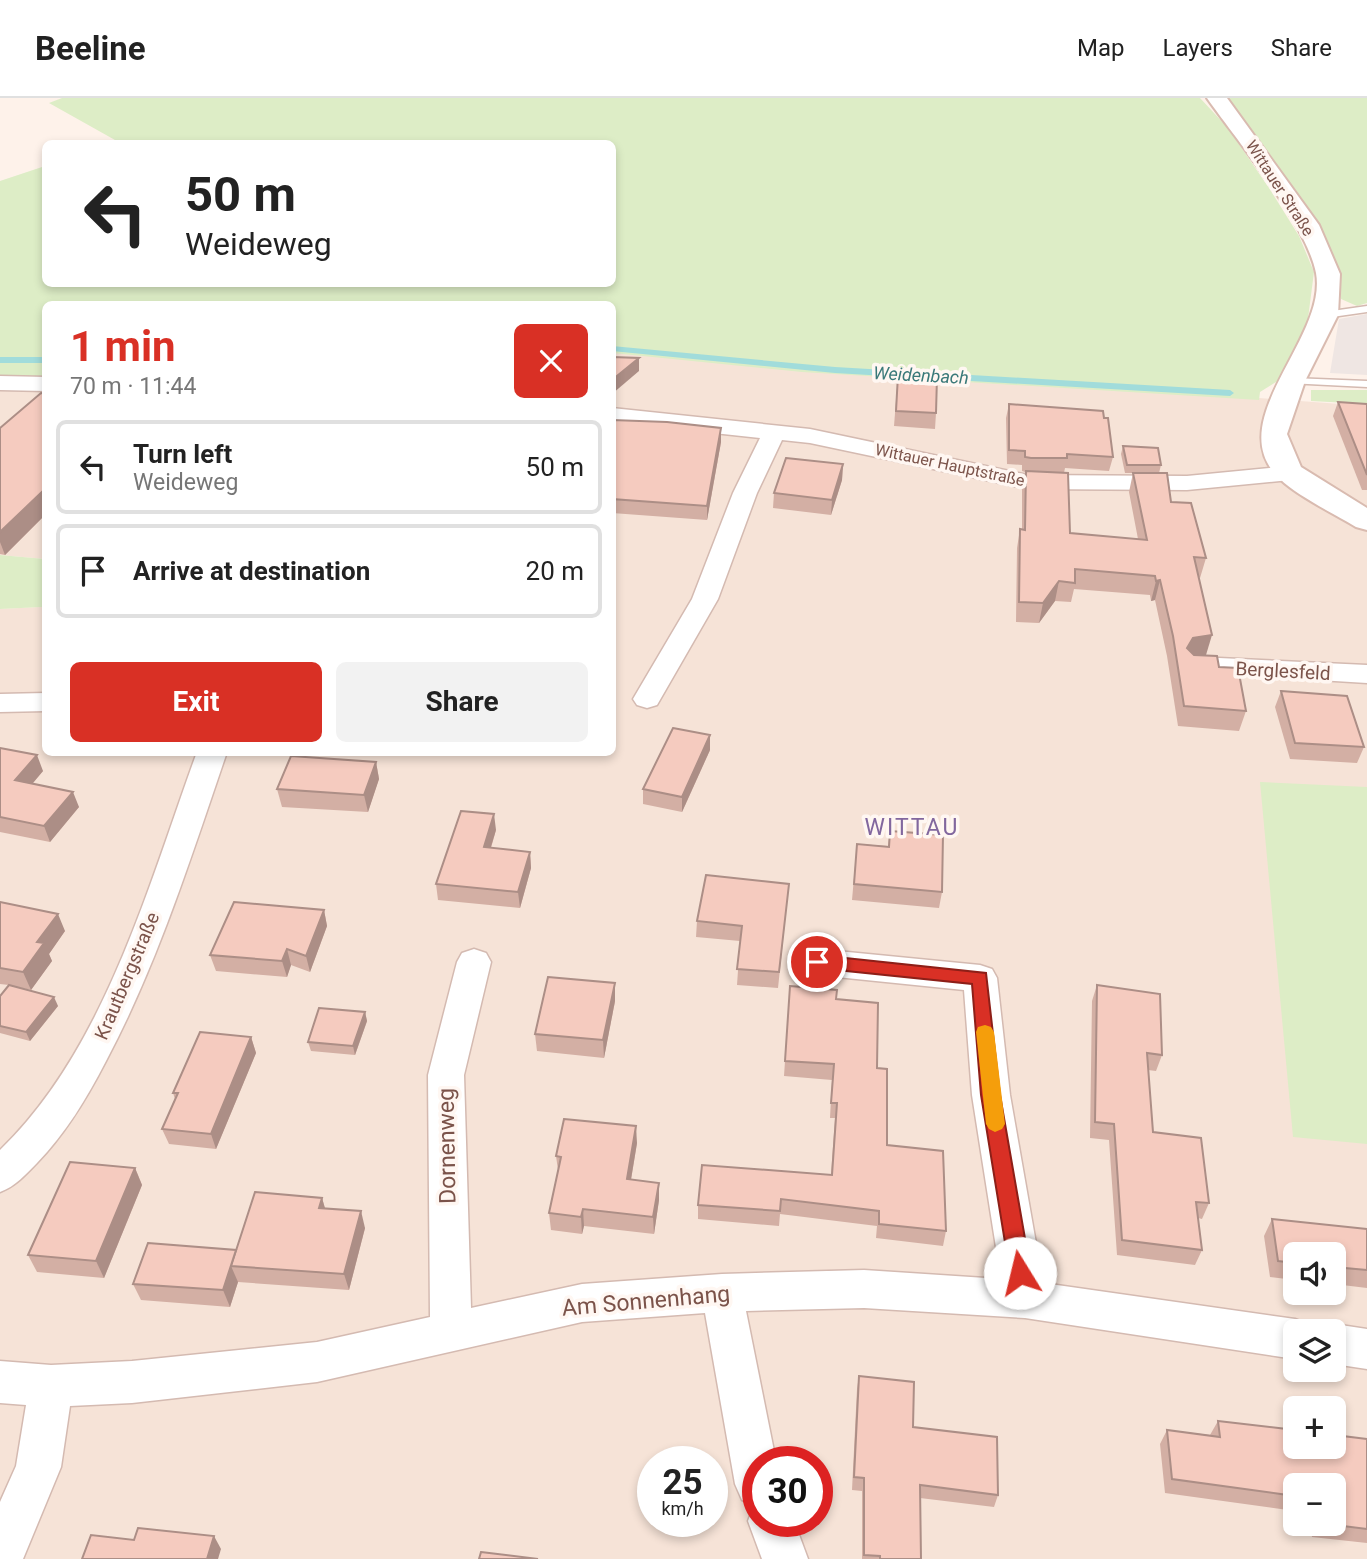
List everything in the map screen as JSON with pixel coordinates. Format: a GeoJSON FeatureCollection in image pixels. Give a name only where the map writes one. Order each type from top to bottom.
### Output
{"type":"FeatureCollection","features":[{"type":"Feature","properties":{"kind":"street","name":"Wittauer Straße"},"geometry":{"type":"LineString","coordinates":[[1217,98],[1308,225],[1328,274],[1325,315],[1292,381],[1273,434],[1280,457],[1290,473]]}},
{"type":"Feature","properties":{"kind":"street"},"geometry":{"type":"LineString","coordinates":[[0,383],[42,384]]}},
{"type":"Feature","properties":{"kind":"street","name":"Wittauer Hauptstraße"},"geometry":{"type":"LineString","coordinates":[[616,415],[810,436],[1028,482],[1187,483],[1290,473]]}},
{"type":"Feature","properties":{"kind":"street"},"geometry":{"type":"LineString","coordinates":[[647,699],[705,599],[745,493],[774,432]]}},
{"type":"Feature","properties":{"kind":"street"},"geometry":{"type":"LineString","coordinates":[[1290,473],[1367,521]]}},
{"type":"Feature","properties":{"kind":"street","name":"Berglesfeld"},"geometry":{"type":"LineString","coordinates":[[1198,666],[1367,674]]}},
{"type":"Feature","properties":{"kind":"street"},"geometry":{"type":"LineString","coordinates":[[0,703],[42,702]]}},
{"type":"Feature","properties":{"kind":"street","name":"Krautbergstraße"},"geometry":{"type":"LineString","coordinates":[[0,1175],[49,1123],[95,1051],[128,984],[211,756]]}},
{"type":"Feature","properties":{"kind":"street","name":"Dornenweg"},"geometry":{"type":"LineString","coordinates":[[451,1333],[446,1075],[474,962]]}},
{"type":"Feature","properties":{"kind":"street"},"geometry":{"type":"LineString","coordinates":[[817,962],[980,978],[990,1095],[1025,1299]]}},
{"type":"Feature","properties":{"kind":"street","name":"Am Sonnenhang"},"geometry":{"type":"LineString","coordinates":[[0,1382],[51,1386],[132,1382],[317,1362],[582,1303],[722,1293],[864,1289],[1025,1299],[1283,1337]]}},
{"type":"Feature","properties":{"kind":"street"},"geometry":{"type":"LineString","coordinates":[[722,1293],[751,1446]]}},
{"type":"Feature","properties":{"kind":"street"},"geometry":{"type":"LineString","coordinates":[[1346,1346],[1367,1349]]}},
{"type":"Feature","properties":{"kind":"street"},"geometry":{"type":"LineString","coordinates":[[0,1557],[38,1467],[51,1386]]}},
{"type":"Feature","properties":{"kind":"street"},"geometry":{"type":"LineString","coordinates":[[777,1537],[785,1559]]}},
{"type":"Feature","properties":{"kind":"lane"},"geometry":{"type":"LineString","coordinates":[[1325,315],[1367,309]]}},
{"type":"Feature","properties":{"kind":"lane"},"geometry":{"type":"LineString","coordinates":[[1292,381],[1367,383]]}},
{"type":"Feature","properties":{"kind":"shaded area"},"geometry":{"type":"Polygon","coordinates":[[[1367,314],[1367,375],[1330,373],[1339,319],[1367,314]]]}},
{"type":"Feature","properties":{"kind":"shaded area"},"geometry":{"type":"Polygon","coordinates":[[[616,350],[1367,406],[1367,1559],[0,1559],[0,609],[42,606],[42,756],[616,756],[616,350]]]}},
{"type":"Feature","properties":{"kind":"shaded area"},"geometry":{"type":"Polygon","coordinates":[[[0,389],[42,392],[42,559],[0,555],[0,389]]]}},
{"type":"Feature","properties":{"kind":"green space"},"geometry":{"type":"Polygon","coordinates":[[[62,98],[1200,98],[1228,128],[1299,236],[1314,272],[1306,334],[1284,377],[1260,392],[1259,400],[802,372],[616,353],[616,301],[42,301],[42,377],[0,377],[0,181],[42,167],[42,287],[616,287],[616,140],[115,140],[49,103],[62,98]]]}},
{"type":"Feature","properties":{"kind":"green space"},"geometry":{"type":"Polygon","coordinates":[[[1221,98],[1367,98],[1367,303],[1357,306],[1341,299],[1337,267],[1324,235],[1221,98]]]}},
{"type":"Feature","properties":{"kind":"green space"},"geometry":{"type":"Polygon","coordinates":[[[1311,390],[1367,390],[1367,404],[1311,401],[1311,390]]]}},
{"type":"Feature","properties":{"kind":"green space"},"geometry":{"type":"Polygon","coordinates":[[[0,555],[42,559],[42,607],[0,609],[0,555]]]}},
{"type":"Feature","properties":{"kind":"green space"},"geometry":{"type":"Polygon","coordinates":[[[1260,782],[1367,787],[1367,1144],[1293,1137],[1260,782]]]}},
{"type":"Feature","properties":{"kind":"building"},"geometry":{"type":"Polygon","coordinates":[[[616,357],[639,358],[616,377],[616,357]]]}},
{"type":"Feature","properties":{"kind":"building"},"geometry":{"type":"Polygon","coordinates":[[[898,375],[937,377],[936,413],[896,411],[898,375]]]}},
{"type":"Feature","properties":{"kind":"building"},"geometry":{"type":"Polygon","coordinates":[[[42,393],[42,492],[0,532],[0,428],[42,393]]]}},
{"type":"Feature","properties":{"kind":"building"},"geometry":{"type":"Polygon","coordinates":[[[1338,402],[1367,404],[1367,475],[1338,402]]]}},
{"type":"Feature","properties":{"kind":"building"},"geometry":{"type":"Polygon","coordinates":[[[1009,404],[1103,411],[1104,418],[1108,418],[1113,457],[1067,454],[1067,458],[1031,458],[1025,457],[1025,451],[1009,450],[1009,404]]]}},
{"type":"Feature","properties":{"kind":"building"},"geometry":{"type":"Polygon","coordinates":[[[616,420],[721,428],[707,506],[616,499],[616,420]]]}},
{"type":"Feature","properties":{"kind":"building"},"geometry":{"type":"Polygon","coordinates":[[[1123,446],[1158,448],[1161,465],[1127,465],[1123,446]]]}},
{"type":"Feature","properties":{"kind":"building"},"geometry":{"type":"Polygon","coordinates":[[[786,458],[843,464],[832,500],[774,493],[786,458]]]}},
{"type":"Feature","properties":{"kind":"building"},"geometry":{"type":"Polygon","coordinates":[[[1026,471],[1068,473],[1070,533],[1147,540],[1133,473],[1167,473],[1171,502],[1191,503],[1206,558],[1194,557],[1212,635],[1193,638],[1187,648],[1194,655],[1217,656],[1219,667],[1238,668],[1246,711],[1184,706],[1173,636],[1160,580],[1156,581],[1155,576],[1075,569],[1075,583],[1059,581],[1043,603],[1019,602],[1020,529],[1025,530],[1026,471]]]}},
{"type":"Feature","properties":{"kind":"building"},"geometry":{"type":"Polygon","coordinates":[[[1281,691],[1347,696],[1364,747],[1295,743],[1281,691]]]}},
{"type":"Feature","properties":{"kind":"building"},"geometry":{"type":"Polygon","coordinates":[[[673,728],[710,735],[682,797],[643,789],[673,728]]]}},
{"type":"Feature","properties":{"kind":"building"},"geometry":{"type":"Polygon","coordinates":[[[0,748],[37,755],[15,780],[73,792],[44,826],[0,817],[0,748]]]}},
{"type":"Feature","properties":{"kind":"building"},"geometry":{"type":"Polygon","coordinates":[[[291,756],[376,762],[364,795],[277,789],[291,756]]]}},
{"type":"Feature","properties":{"kind":"building"},"geometry":{"type":"Polygon","coordinates":[[[461,811],[494,814],[484,847],[530,852],[518,892],[436,884],[461,811]]]}},
{"type":"Feature","properties":{"kind":"building"},"geometry":{"type":"Polygon","coordinates":[[[890,831],[943,835],[942,892],[854,884],[857,844],[889,847],[890,831]]]}},
{"type":"Feature","properties":{"kind":"building"},"geometry":{"type":"Polygon","coordinates":[[[706,875],[789,884],[779,972],[737,969],[742,926],[697,921],[706,875]]]}},
{"type":"Feature","properties":{"kind":"building"},"geometry":{"type":"Polygon","coordinates":[[[0,902],[58,914],[37,942],[44,943],[23,972],[0,968],[0,902]]]}},
{"type":"Feature","properties":{"kind":"building"},"geometry":{"type":"Polygon","coordinates":[[[234,902],[324,910],[306,956],[287,949],[282,961],[210,955],[234,902]]]}},
{"type":"Feature","properties":{"kind":"building"},"geometry":{"type":"Polygon","coordinates":[[[548,977],[615,983],[603,1040],[535,1034],[548,977]]]}},
{"type":"Feature","properties":{"kind":"building"},"geometry":{"type":"Polygon","coordinates":[[[9,985],[54,997],[26,1032],[0,1026],[0,996],[9,985]]]}},
{"type":"Feature","properties":{"kind":"building"},"geometry":{"type":"Polygon","coordinates":[[[1097,985],[1160,994],[1162,1055],[1147,1053],[1153,1132],[1201,1138],[1209,1203],[1196,1202],[1202,1250],[1122,1240],[1114,1124],[1095,1122],[1097,985]]]}},
{"type":"Feature","properties":{"kind":"building"},"geometry":{"type":"Polygon","coordinates":[[[790,986],[837,990],[836,999],[878,1003],[877,1068],[887,1069],[887,1145],[943,1151],[946,1231],[879,1224],[879,1211],[781,1199],[780,1211],[698,1205],[702,1165],[832,1175],[837,1103],[831,1103],[834,1064],[785,1061],[790,986]]]}},
{"type":"Feature","properties":{"kind":"building"},"geometry":{"type":"Polygon","coordinates":[[[319,1008],[365,1012],[353,1046],[308,1042],[319,1008]]]}},
{"type":"Feature","properties":{"kind":"building"},"geometry":{"type":"Polygon","coordinates":[[[200,1032],[251,1037],[211,1134],[162,1129],[178,1093],[173,1093],[200,1032]]]}},
{"type":"Feature","properties":{"kind":"building"},"geometry":{"type":"Polygon","coordinates":[[[564,1119],[636,1126],[627,1179],[659,1183],[653,1217],[583,1209],[581,1217],[549,1213],[561,1157],[556,1156],[564,1119]]]}},
{"type":"Feature","properties":{"kind":"building"},"geometry":{"type":"Polygon","coordinates":[[[70,1162],[135,1168],[96,1261],[28,1255],[70,1162]]]}},
{"type":"Feature","properties":{"kind":"building"},"geometry":{"type":"Polygon","coordinates":[[[255,1192],[322,1198],[319,1208],[361,1211],[344,1274],[231,1266],[255,1192]]]}},
{"type":"Feature","properties":{"kind":"building"},"geometry":{"type":"Polygon","coordinates":[[[1272,1219],[1367,1229],[1367,1270],[1346,1268],[1346,1242],[1283,1242],[1283,1262],[1278,1261],[1272,1219]]]}},
{"type":"Feature","properties":{"kind":"building"},"geometry":{"type":"Polygon","coordinates":[[[148,1243],[236,1250],[223,1290],[133,1284],[148,1243]]]}},
{"type":"Feature","properties":{"kind":"building"},"geometry":{"type":"Polygon","coordinates":[[[859,1376],[914,1382],[913,1427],[997,1437],[998,1495],[920,1485],[921,1559],[880,1559],[880,1556],[864,1555],[864,1478],[854,1477],[859,1376]]]}},
{"type":"Feature","properties":{"kind":"building"},"geometry":{"type":"Polygon","coordinates":[[[1218,1421],[1283,1429],[1283,1459],[1346,1459],[1346,1436],[1367,1439],[1367,1529],[1346,1526],[1346,1473],[1283,1473],[1283,1494],[1172,1479],[1167,1430],[1220,1437],[1218,1421]]]}},
{"type":"Feature","properties":{"kind":"building"},"geometry":{"type":"Polygon","coordinates":[[[138,1528],[214,1536],[207,1559],[82,1559],[91,1535],[134,1540],[138,1528]]]}},
{"type":"Feature","properties":{"kind":"building"},"geometry":{"type":"Polygon","coordinates":[[[481,1552],[538,1559],[479,1559],[481,1552]]]}},
{"type":"Feature","properties":{"kind":"waterway","name":"Weidenbach"},"geometry":{"type":"LineString","coordinates":[[616,348],[835,370],[1230,393]]}},
{"type":"Feature","properties":{"kind":"waterway","name":"Weidenbach"},"geometry":{"type":"LineString","coordinates":[[0,360],[42,360]]}},
{"type":"Feature","properties":{"kind":"slow traffic"},"geometry":{"type":"LineString","coordinates":[[985,1032],[995,1124]]}},
{"type":"Feature","properties":{"kind":"district","name":"WITTAU"},"geometry":{"type":"Point","coordinates":[912,827]}},
{"type":"Feature","properties":{"kind":"route"},"geometry":{"type":"LineString","coordinates":[[817,962],[980,978],[990,1095],[1020,1273]]}}]}
